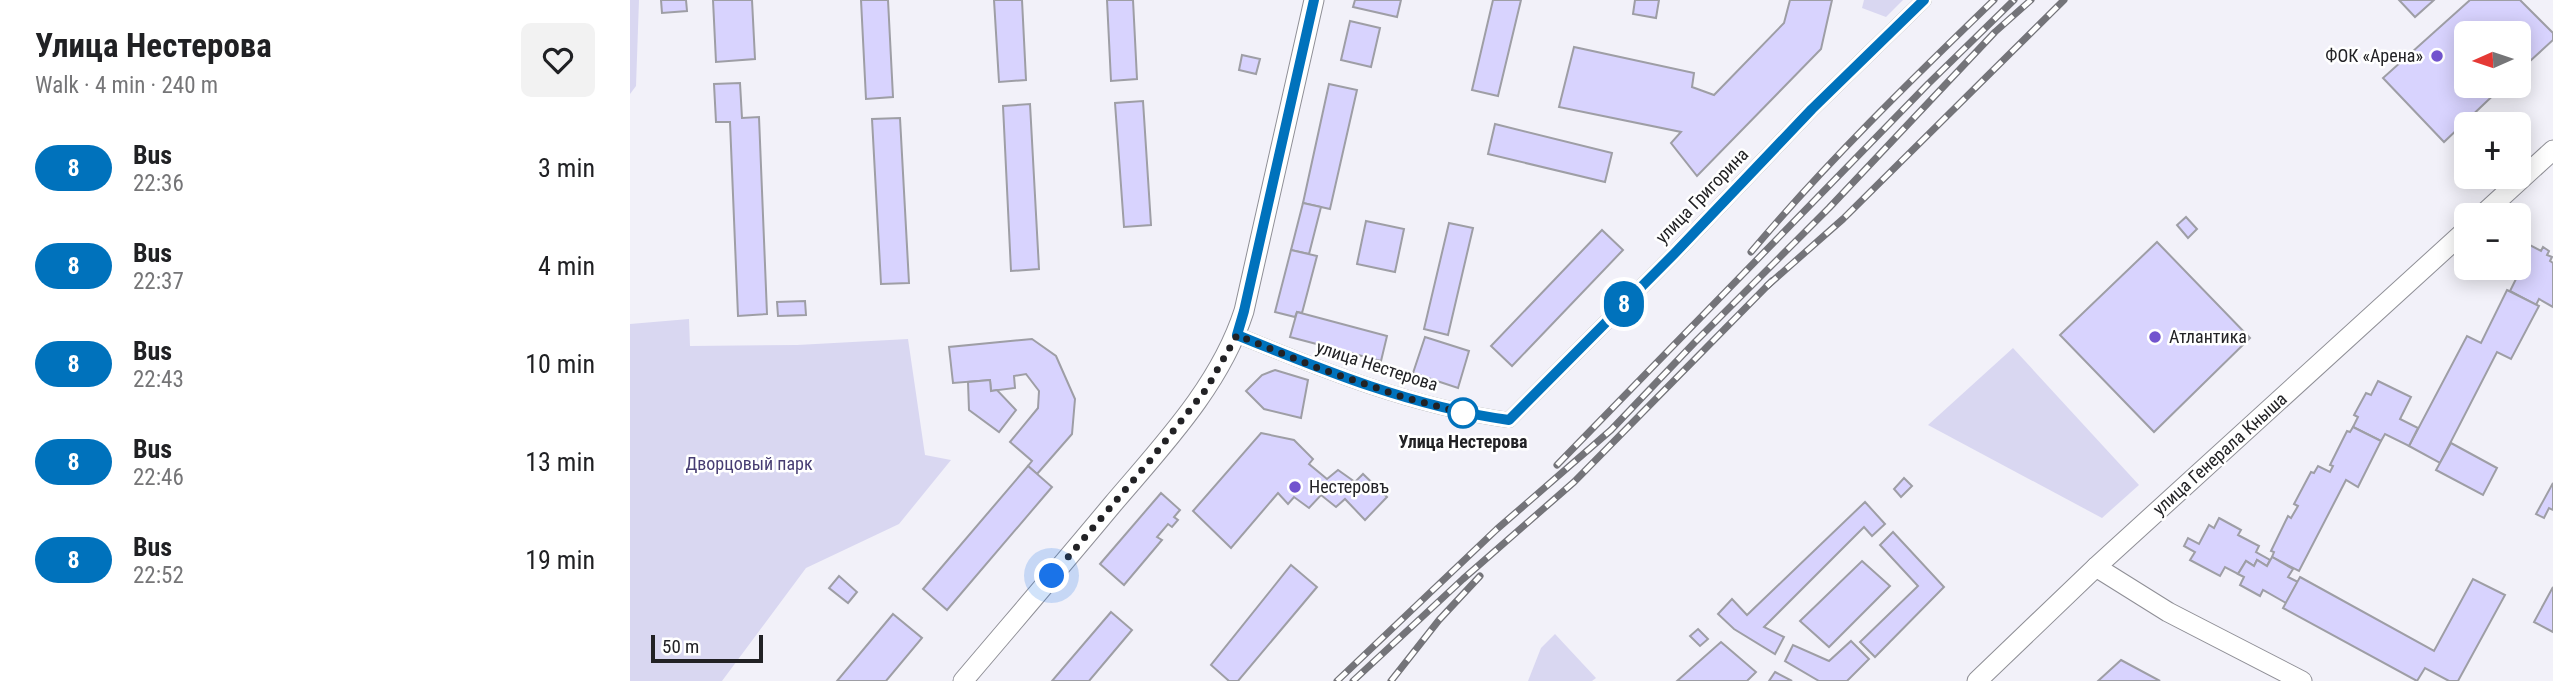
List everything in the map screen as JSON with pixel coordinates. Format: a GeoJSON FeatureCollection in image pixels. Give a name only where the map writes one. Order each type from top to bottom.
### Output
{"type":"FeatureCollection","features":[{"type":"Feature","properties":{"kind":"street"},"geometry":{"type":"LineString","coordinates":[[963,681],[1173,431],[1207,388],[1237,335],[1314,0]]}},
{"type":"Feature","properties":{"kind":"street","name":"улица Григорина"},"geometry":{"type":"LineString","coordinates":[[1509,420],[1674,254],[1812,109],[1924,0]]}},
{"type":"Feature","properties":{"kind":"street"},"geometry":{"type":"LineString","coordinates":[[2495,203],[2553,150]]}},
{"type":"Feature","properties":{"kind":"street","name":"улица Генерала Кныша"},"geometry":{"type":"LineString","coordinates":[[1977,681],[2096,567],[2454,241]]}},
{"type":"Feature","properties":{"kind":"street","name":"улица Нестерова"},"geometry":{"type":"LineString","coordinates":[[1237,335],[1318,368],[1406,398],[1460,412],[1509,420]]}},
{"type":"Feature","properties":{"kind":"street"},"geometry":{"type":"LineString","coordinates":[[2096,567],[2168,612],[2302,681]]}},
{"type":"Feature","properties":{"kind":"green space"},"geometry":{"type":"Polygon","coordinates":[[[630,0],[639,0],[636,86],[630,94],[630,0]]]}},
{"type":"Feature","properties":{"kind":"green space"},"geometry":{"type":"Polygon","coordinates":[[[1864,0],[1903,0],[1886,17],[1862,8],[1864,0]]]}},
{"type":"Feature","properties":{"kind":"green space","name":"Дворцовый парк"},"geometry":{"type":"Polygon","coordinates":[[[689,319],[690,346],[797,345],[908,339],[925,455],[951,460],[899,524],[806,568],[722,681],[630,681],[630,324],[689,319]]]}},
{"type":"Feature","properties":{"kind":"green space"},"geometry":{"type":"Polygon","coordinates":[[[2013,348],[2139,485],[2102,518],[1928,425],[2013,348]]]}},
{"type":"Feature","properties":{"kind":"green space"},"geometry":{"type":"Polygon","coordinates":[[[1555,634],[1596,678],[1592,681],[1528,681],[1541,648],[1555,634]]]}},
{"type":"Feature","properties":{"kind":"building"},"geometry":{"type":"Polygon","coordinates":[[[661,0],[686,0],[687,11],[662,13],[661,0]]]}},
{"type":"Feature","properties":{"kind":"building"},"geometry":{"type":"Polygon","coordinates":[[[713,0],[752,0],[755,59],[716,62],[713,0]]]}},
{"type":"Feature","properties":{"kind":"building"},"geometry":{"type":"Polygon","coordinates":[[[861,0],[888,0],[893,97],[866,99],[861,0]]]}},
{"type":"Feature","properties":{"kind":"building"},"geometry":{"type":"Polygon","coordinates":[[[994,0],[1022,0],[1026,80],[999,82],[994,0]]]}},
{"type":"Feature","properties":{"kind":"building"},"geometry":{"type":"Polygon","coordinates":[[[1107,0],[1133,0],[1137,79],[1111,81],[1107,0]]]}},
{"type":"Feature","properties":{"kind":"building"},"geometry":{"type":"Polygon","coordinates":[[[1355,0],[1401,0],[1397,17],[1353,7],[1355,0]]]}},
{"type":"Feature","properties":{"kind":"building"},"geometry":{"type":"Polygon","coordinates":[[[1493,0],[1521,0],[1498,96],[1472,90],[1493,0]]]}},
{"type":"Feature","properties":{"kind":"building"},"geometry":{"type":"Polygon","coordinates":[[[1635,0],[1659,0],[1656,18],[1633,14],[1635,0]]]}},
{"type":"Feature","properties":{"kind":"building"},"geometry":{"type":"Polygon","coordinates":[[[1790,0],[1832,0],[1821,49],[1697,176],[1671,143],[1681,132],[1559,107],[1574,47],[1694,73],[1692,87],[1714,95],[1784,23],[1790,0]]]}},
{"type":"Feature","properties":{"kind":"building"},"geometry":{"type":"Polygon","coordinates":[[[2399,0],[2434,0],[2415,17],[2399,0]]]}},
{"type":"Feature","properties":{"kind":"building","name":"ФОК «Арена»"},"geometry":{"type":"Polygon","coordinates":[[[2470,0],[2520,0],[2553,33],[2553,40],[2531,60],[2531,21],[2454,21],[2454,98],[2490,98],[2476,112],[2454,112],[2454,133],[2444,142],[2383,78],[2470,0]]]}},
{"type":"Feature","properties":{"kind":"building"},"geometry":{"type":"Polygon","coordinates":[[[1350,21],[1380,28],[1371,67],[1341,60],[1350,21]]]}},
{"type":"Feature","properties":{"kind":"building"},"geometry":{"type":"Polygon","coordinates":[[[1242,55],[1260,59],[1256,74],[1239,70],[1242,55]]]}},
{"type":"Feature","properties":{"kind":"building"},"geometry":{"type":"Polygon","coordinates":[[[740,83],[742,118],[759,117],[767,314],[738,316],[730,122],[716,122],[714,84],[740,83]]]}},
{"type":"Feature","properties":{"kind":"building"},"geometry":{"type":"Polygon","coordinates":[[[1329,84],[1357,90],[1330,209],[1303,203],[1329,84]]]}},
{"type":"Feature","properties":{"kind":"building"},"geometry":{"type":"Polygon","coordinates":[[[1143,101],[1151,225],[1124,227],[1115,103],[1143,101]]]}},
{"type":"Feature","properties":{"kind":"building"},"geometry":{"type":"Polygon","coordinates":[[[1030,104],[1039,269],[1011,271],[1003,106],[1030,104]]]}},
{"type":"Feature","properties":{"kind":"building"},"geometry":{"type":"Polygon","coordinates":[[[900,118],[909,283],[881,284],[872,119],[900,118]]]}},
{"type":"Feature","properties":{"kind":"building"},"geometry":{"type":"Polygon","coordinates":[[[1495,124],[1612,153],[1605,182],[1488,154],[1495,124]]]}},
{"type":"Feature","properties":{"kind":"building"},"geometry":{"type":"Polygon","coordinates":[[[1303,203],[1321,207],[1309,254],[1291,250],[1303,203]]]}},
{"type":"Feature","properties":{"kind":"building"},"geometry":{"type":"Polygon","coordinates":[[[2186,217],[2197,229],[2188,238],[2177,225],[2186,217]]]}},
{"type":"Feature","properties":{"kind":"building"},"geometry":{"type":"Polygon","coordinates":[[[1366,221],[1404,229],[1395,272],[1357,264],[1366,221]]]}},
{"type":"Feature","properties":{"kind":"building"},"geometry":{"type":"Polygon","coordinates":[[[1449,223],[1473,228],[1448,335],[1424,329],[1449,223]]]}},
{"type":"Feature","properties":{"kind":"building"},"geometry":{"type":"Polygon","coordinates":[[[1602,230],[1623,250],[1512,366],[1491,346],[1602,230]]]}},
{"type":"Feature","properties":{"kind":"building","name":"Атлантика"},"geometry":{"type":"Polygon","coordinates":[[[2157,242],[2250,338],[2154,432],[2060,335],[2157,242]]]}},
{"type":"Feature","properties":{"kind":"building"},"geometry":{"type":"Polygon","coordinates":[[[2531,246],[2541,251],[2543,247],[2549,251],[2547,255],[2552,257],[2550,261],[2553,263],[2553,307],[2539,299],[2536,305],[2510,291],[2516,280],[2531,280],[2531,246]]]}},
{"type":"Feature","properties":{"kind":"building"},"geometry":{"type":"Polygon","coordinates":[[[1291,250],[1317,256],[1302,313],[1297,312],[1295,317],[1275,312],[1291,250]]]}},
{"type":"Feature","properties":{"kind":"building"},"geometry":{"type":"Polygon","coordinates":[[[2507,290],[2539,306],[2511,359],[2497,352],[2440,463],[2409,446],[2467,336],[2481,343],[2507,290]]]}},
{"type":"Feature","properties":{"kind":"building"},"geometry":{"type":"Polygon","coordinates":[[[805,301],[806,315],[778,316],[777,302],[805,301]]]}},
{"type":"Feature","properties":{"kind":"building"},"geometry":{"type":"Polygon","coordinates":[[[1297,312],[1387,336],[1381,361],[1290,337],[1297,312]]]}},
{"type":"Feature","properties":{"kind":"building"},"geometry":{"type":"Polygon","coordinates":[[[1425,337],[1469,351],[1458,388],[1413,373],[1425,337]]]}},
{"type":"Feature","properties":{"kind":"building"},"geometry":{"type":"Polygon","coordinates":[[[1032,339],[1056,356],[1075,399],[1072,434],[1037,474],[1028,466],[1032,461],[1010,442],[1038,408],[1039,391],[1026,374],[1014,376],[1015,388],[991,391],[990,380],[953,383],[949,347],[1032,339]]]}},
{"type":"Feature","properties":{"kind":"building"},"geometry":{"type":"Polygon","coordinates":[[[1275,370],[1308,380],[1301,418],[1264,409],[1246,391],[1262,375],[1275,370]]]}},
{"type":"Feature","properties":{"kind":"building"},"geometry":{"type":"Polygon","coordinates":[[[990,380],[991,391],[997,390],[1016,410],[999,432],[969,410],[968,382],[990,380]]]}},
{"type":"Feature","properties":{"kind":"building"},"geometry":{"type":"Polygon","coordinates":[[[2378,381],[2411,397],[2400,419],[2418,428],[2409,446],[2385,434],[2381,441],[2353,427],[2358,417],[2354,415],[2366,393],[2371,395],[2378,381]]]}},
{"type":"Feature","properties":{"kind":"building"},"geometry":{"type":"Polygon","coordinates":[[[2353,427],[2381,441],[2358,487],[2346,480],[2299,571],[2272,557],[2274,552],[2271,551],[2288,516],[2291,518],[2298,506],[2294,504],[2311,472],[2314,473],[2318,466],[2330,472],[2333,466],[2330,465],[2347,431],[2350,432],[2353,427]]]}},
{"type":"Feature","properties":{"kind":"building","name":"Нестеровъ"},"geometry":{"type":"Polygon","coordinates":[[[1261,433],[1294,440],[1313,459],[1309,464],[1327,479],[1338,470],[1355,482],[1363,474],[1387,497],[1365,520],[1345,499],[1336,507],[1321,495],[1309,508],[1294,497],[1288,504],[1278,493],[1231,548],[1193,511],[1261,433]]]}},
{"type":"Feature","properties":{"kind":"building"},"geometry":{"type":"Polygon","coordinates":[[[2451,443],[2497,468],[2483,495],[2436,470],[2451,443]]]}},
{"type":"Feature","properties":{"kind":"building"},"geometry":{"type":"Polygon","coordinates":[[[1028,466],[1052,487],[947,610],[923,589],[1028,466]]]}},
{"type":"Feature","properties":{"kind":"building"},"geometry":{"type":"Polygon","coordinates":[[[1904,478],[1912,486],[1901,497],[1894,489],[1904,478]]]}},
{"type":"Feature","properties":{"kind":"building"},"geometry":{"type":"Polygon","coordinates":[[[2553,483],[2553,510],[2549,508],[2544,518],[2536,514],[2553,483]]]}},
{"type":"Feature","properties":{"kind":"building"},"geometry":{"type":"Polygon","coordinates":[[[1161,493],[1180,510],[1174,517],[1178,520],[1172,527],[1168,524],[1157,537],[1162,540],[1124,585],[1100,564],[1161,493]]]}},
{"type":"Feature","properties":{"kind":"building"},"geometry":{"type":"Polygon","coordinates":[[[1865,502],[1885,524],[1872,536],[1864,527],[1764,627],[1784,637],[1775,654],[1734,629],[1718,614],[1732,599],[1747,615],[1865,502]]]}},
{"type":"Feature","properties":{"kind":"building"},"geometry":{"type":"Polygon","coordinates":[[[2219,518],[2241,530],[2238,535],[2259,546],[2256,552],[2270,560],[2267,566],[2257,560],[2254,566],[2246,561],[2238,574],[2225,567],[2220,576],[2190,560],[2195,552],[2184,546],[2188,538],[2199,544],[2209,525],[2214,528],[2219,518]]]}},
{"type":"Feature","properties":{"kind":"building"},"geometry":{"type":"Polygon","coordinates":[[[1893,532],[1944,587],[1875,657],[1860,642],[1918,586],[1880,545],[1893,532]]]}},
{"type":"Feature","properties":{"kind":"building"},"geometry":{"type":"Polygon","coordinates":[[[2272,557],[2293,569],[2288,577],[2298,582],[2286,603],[2263,590],[2260,596],[2240,585],[2244,577],[2238,574],[2246,561],[2254,566],[2257,560],[2267,566],[2272,557]]]}},
{"type":"Feature","properties":{"kind":"building"},"geometry":{"type":"Polygon","coordinates":[[[1862,561],[1890,586],[1829,647],[1800,621],[1862,561]]]}},
{"type":"Feature","properties":{"kind":"building"},"geometry":{"type":"Polygon","coordinates":[[[1291,565],[1317,587],[1238,681],[1229,681],[1211,665],[1291,565]]]}},
{"type":"Feature","properties":{"kind":"building"},"geometry":{"type":"Polygon","coordinates":[[[839,576],[857,592],[848,603],[829,588],[839,576]]]}},
{"type":"Feature","properties":{"kind":"building"},"geometry":{"type":"Polygon","coordinates":[[[2300,577],[2434,651],[2473,579],[2505,595],[2458,681],[2449,681],[2425,668],[2417,681],[2283,608],[2300,577]]]}},
{"type":"Feature","properties":{"kind":"building"},"geometry":{"type":"Polygon","coordinates":[[[2553,587],[2553,632],[2534,622],[2553,587]]]}},
{"type":"Feature","properties":{"kind":"building"},"geometry":{"type":"Polygon","coordinates":[[[1111,612],[1132,630],[1089,681],[1052,681],[1111,612]]]}},
{"type":"Feature","properties":{"kind":"building"},"geometry":{"type":"Polygon","coordinates":[[[893,614],[922,638],[886,681],[837,681],[893,614]]]}},
{"type":"Feature","properties":{"kind":"building"},"geometry":{"type":"Polygon","coordinates":[[[1698,629],[1708,639],[1700,646],[1690,636],[1698,629]]]}},
{"type":"Feature","properties":{"kind":"building"},"geometry":{"type":"Polygon","coordinates":[[[1851,641],[1869,659],[1847,681],[1819,681],[1785,661],[1793,645],[1829,661],[1851,641]]]}},
{"type":"Feature","properties":{"kind":"building"},"geometry":{"type":"Polygon","coordinates":[[[1721,642],[1756,672],[1747,681],[1677,681],[1721,642]]]}},
{"type":"Feature","properties":{"kind":"building"},"geometry":{"type":"Polygon","coordinates":[[[2121,660],[2160,681],[2098,681],[2121,660]]]}},
{"type":"Feature","properties":{"kind":"building"},"geometry":{"type":"Polygon","coordinates":[[[1775,672],[1792,681],[1769,681],[1775,672]]]}},
{"type":"Feature","properties":{"kind":"railway"},"geometry":{"type":"LineString","coordinates":[[1751,252],[1839,155],[1994,0]]}},
{"type":"Feature","properties":{"kind":"railway"},"geometry":{"type":"LineString","coordinates":[[1557,465],[1928,84],[2014,0]]}},
{"type":"Feature","properties":{"kind":"railway"},"geometry":{"type":"LineString","coordinates":[[1337,681],[1497,529],[1611,430],[1829,208],[1995,32],[2031,0]]}},
{"type":"Feature","properties":{"kind":"railway"},"geometry":{"type":"LineString","coordinates":[[1767,286],[1843,219],[2064,0]]}},
{"type":"Feature","properties":{"kind":"railway"},"geometry":{"type":"LineString","coordinates":[[1353,681],[1463,579],[1574,482],[1772,281]]}},
{"type":"Feature","properties":{"kind":"railway"},"geometry":{"type":"LineString","coordinates":[[1391,681],[1439,620],[1480,576]]}},
{"type":"Feature","properties":{"kind":"bus line","name":"8"},"geometry":{"type":"LineString","coordinates":[[1314,0],[1237,335],[1318,368],[1406,398],[1460,412],[1509,420],[1674,254],[1812,109],[1924,0]]}},
{"type":"Feature","properties":{"kind":"place","name":"ФОК «Арена»"},"geometry":{"type":"Point","coordinates":[2437,56]}},
{"type":"Feature","properties":{"kind":"place","name":"Атлантика"},"geometry":{"type":"Point","coordinates":[2155,337]}},
{"type":"Feature","properties":{"kind":"place","name":"Улица Нестерова"},"geometry":{"type":"Point","coordinates":[1463,413]}},
{"type":"Feature","properties":{"kind":"place","name":"Нестеровъ"},"geometry":{"type":"Point","coordinates":[1295,487]}},
{"type":"Feature","properties":{"kind":"route"},"geometry":{"type":"LineString","coordinates":[[1052,576],[1148,463],[1207,388],[1237,335],[1318,368],[1406,398],[1463,413]]}}]}
